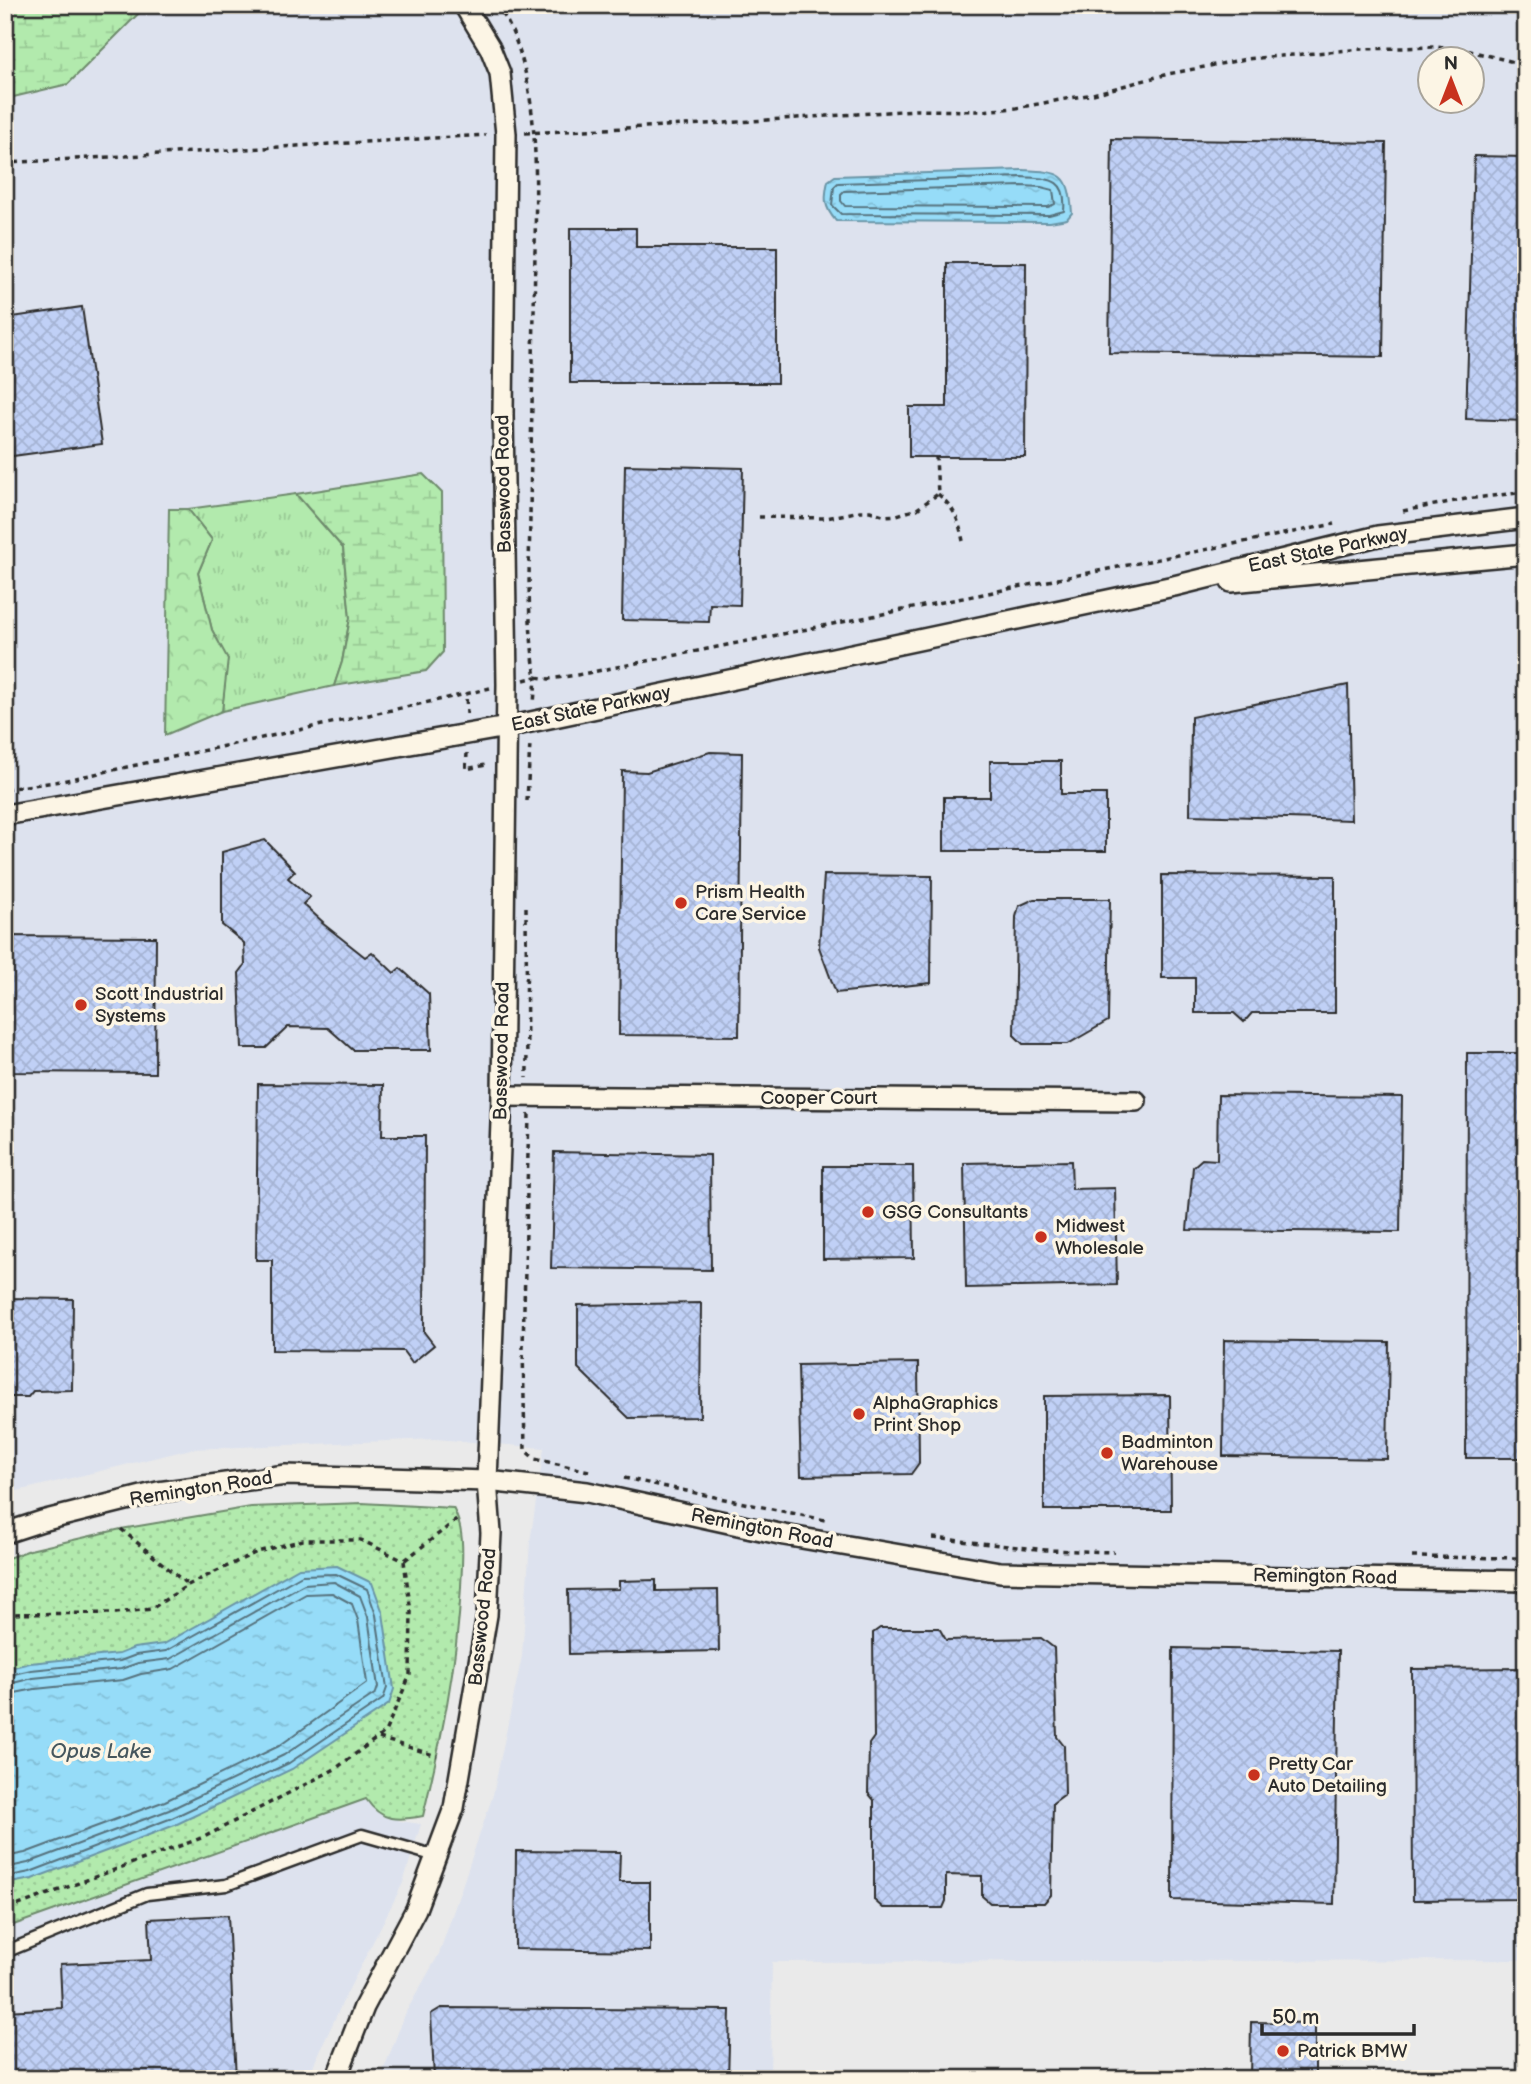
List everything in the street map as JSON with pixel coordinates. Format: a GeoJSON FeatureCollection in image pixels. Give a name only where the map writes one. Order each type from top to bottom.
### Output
{"type":"FeatureCollection","features":[{"type":"Feature","properties":{"kind":"street","name":"Basswood Road"},"geometry":{"type":"LineString","coordinates":[[336,2079],[364,2007],[416,1909],[454,1808],[487,1615],[491,1533],[487,1481],[502,1096],[506,727],[503,426],[506,134],[500,73],[490,48],[464,5]]}},
{"type":"Feature","properties":{"kind":"street","name":"East State Parkway"},"geometry":{"type":"LineString","coordinates":[[5,815],[506,727],[1174,586],[1378,536],[1526,519]]}},
{"type":"Feature","properties":{"kind":"street","name":"East State Parkway"},"geometry":{"type":"LineString","coordinates":[[1174,586],[1526,554]]}},
{"type":"Feature","properties":{"kind":"street","name":"Cooper Court"},"geometry":{"type":"LineString","coordinates":[[502,1096],[1136,1101]]}},
{"type":"Feature","properties":{"kind":"street","name":"Remington Road"},"geometry":{"type":"LineString","coordinates":[[5,1533],[158,1492],[286,1475],[487,1481],[587,1492],[785,1535],[1000,1572],[1526,1581]]}},
{"type":"Feature","properties":{"kind":"lane"},"geometry":{"type":"LineString","coordinates":[[5,1952],[147,1894],[226,1885],[362,1835],[436,1856]]}},
{"type":"Feature","properties":{"kind":"path"},"geometry":{"type":"LineString","coordinates":[[497,5],[513,31],[521,54],[532,106],[536,227],[530,574],[531,652],[536,677],[549,679],[577,675],[1346,522]]}},
{"type":"Feature","properties":{"kind":"path"},"geometry":{"type":"LineString","coordinates":[[5,163],[916,110],[981,111],[1016,108],[1093,94],[1168,74],[1246,59],[1362,48],[1436,47],[1470,51],[1526,65]]}},
{"type":"Feature","properties":{"kind":"path"},"geometry":{"type":"LineString","coordinates":[[936,457],[938,494],[952,507],[960,523],[963,541]]}},
{"type":"Feature","properties":{"kind":"path"},"geometry":{"type":"LineString","coordinates":[[1396,513],[1466,499],[1526,492]]}},
{"type":"Feature","properties":{"kind":"path"},"geometry":{"type":"LineString","coordinates":[[759,517],[827,518],[860,511],[886,516],[897,515],[917,509],[938,494]]}},
{"type":"Feature","properties":{"kind":"path"},"geometry":{"type":"LineString","coordinates":[[5,789],[62,781],[466,694]]}},
{"type":"Feature","properties":{"kind":"path"},"geometry":{"type":"LineString","coordinates":[[525,1450],[535,1459],[595,1472]]}},
{"type":"Feature","properties":{"kind":"path"},"geometry":{"type":"LineString","coordinates":[[621,1477],[825,1520]]}},
{"type":"Feature","properties":{"kind":"path"},"geometry":{"type":"LineString","coordinates":[[404,1561],[458,1518]]}},
{"type":"Feature","properties":{"kind":"path"},"geometry":{"type":"LineString","coordinates":[[121,1529],[188,1585]]}},
{"type":"Feature","properties":{"kind":"path"},"geometry":{"type":"LineString","coordinates":[[930,1538],[1046,1550],[1123,1552]]}},
{"type":"Feature","properties":{"kind":"path"},"geometry":{"type":"LineString","coordinates":[[5,1614],[116,1614],[151,1609],[188,1585],[257,1552],[303,1540],[360,1540],[404,1561]]}},
{"type":"Feature","properties":{"kind":"path"},"geometry":{"type":"LineString","coordinates":[[1410,1557],[1526,1558]]}},
{"type":"Feature","properties":{"kind":"path"},"geometry":{"type":"LineString","coordinates":[[5,1910],[204,1837],[335,1769],[385,1732],[410,1675],[411,1612],[404,1561]]}},
{"type":"Feature","properties":{"kind":"path"},"geometry":{"type":"LineString","coordinates":[[378,1737],[437,1756]]}},
{"type":"Feature","properties":{"kind":"shaded area"},"geometry":{"type":"Polygon","coordinates":[[[5,5],[1526,5],[1526,1960],[772,1962],[770,2079],[380,2079],[406,2012],[439,1954],[493,1795],[522,1656],[530,1542],[544,1448],[436,1439],[191,1449],[5,1494],[5,5]]]}},
{"type":"Feature","properties":{"kind":"shaded area"},"geometry":{"type":"Polygon","coordinates":[[[366,1799],[400,1821],[421,1824],[403,1883],[307,2079],[5,2079],[5,1928],[366,1799]]]}},
{"type":"Feature","properties":{"kind":"green space"},"geometry":{"type":"Polygon","coordinates":[[[5,5],[147,5],[68,84],[5,99],[5,5]]]}},
{"type":"Feature","properties":{"kind":"green space"},"geometry":{"type":"Polygon","coordinates":[[[423,474],[442,493],[443,652],[426,671],[334,686],[342,662],[350,618],[343,548],[296,494],[423,474]]]}},
{"type":"Feature","properties":{"kind":"green space"},"geometry":{"type":"Polygon","coordinates":[[[296,494],[343,548],[350,618],[342,662],[334,686],[222,711],[227,659],[212,630],[198,573],[212,540],[188,509],[296,494]]]}},
{"type":"Feature","properties":{"kind":"green space"},"geometry":{"type":"Polygon","coordinates":[[[169,509],[188,509],[212,540],[198,573],[212,630],[228,659],[222,711],[165,735],[169,509]]]}},
{"type":"Feature","properties":{"kind":"green space"},"geometry":{"type":"Polygon","coordinates":[[[362,1503],[453,1508],[460,1527],[462,1567],[456,1645],[442,1731],[423,1816],[398,1819],[384,1816],[366,1799],[5,1928],[5,1559],[30,1550],[121,1529],[251,1507],[362,1503]]]}},
{"type":"Feature","properties":{"kind":"water"},"geometry":{"type":"Polygon","coordinates":[[[1022,170],[1046,172],[1061,177],[1069,189],[1071,199],[1072,213],[1067,219],[1050,222],[836,221],[826,202],[828,181],[835,176],[1022,170]]]}},
{"type":"Feature","properties":{"kind":"water","name":"Opus Lake"},"geometry":{"type":"Polygon","coordinates":[[[337,1566],[372,1583],[383,1613],[394,1689],[389,1704],[292,1769],[175,1825],[32,1879],[5,1884],[5,1669],[30,1663],[119,1654],[134,1648],[164,1644],[299,1568],[337,1566]]]}},
{"type":"Feature","properties":{"kind":"building"},"geometry":{"type":"Polygon","coordinates":[[[1112,139],[1386,143],[1383,357],[1109,353],[1112,139]]]}},
{"type":"Feature","properties":{"kind":"building"},"geometry":{"type":"Polygon","coordinates":[[[1474,156],[1526,157],[1526,421],[1466,419],[1474,156]]]}},
{"type":"Feature","properties":{"kind":"building"},"geometry":{"type":"Polygon","coordinates":[[[570,228],[636,228],[636,247],[777,247],[777,383],[570,383],[570,228]]]}},
{"type":"Feature","properties":{"kind":"building"},"geometry":{"type":"Polygon","coordinates":[[[947,263],[1026,263],[1025,457],[909,457],[909,407],[947,407],[947,263]]]}},
{"type":"Feature","properties":{"kind":"building"},"geometry":{"type":"Polygon","coordinates":[[[82,307],[102,444],[5,457],[5,318],[82,307]]]}},
{"type":"Feature","properties":{"kind":"building"},"geometry":{"type":"Polygon","coordinates":[[[625,465],[743,468],[740,605],[710,604],[709,622],[622,620],[625,465]]]}},
{"type":"Feature","properties":{"kind":"building"},"geometry":{"type":"Polygon","coordinates":[[[1348,685],[1351,820],[1190,815],[1191,717],[1348,685]]]}},
{"type":"Feature","properties":{"kind":"building","name":"Prism Health Care Service"},"geometry":{"type":"Polygon","coordinates":[[[710,752],[742,753],[739,1036],[619,1035],[622,771],[647,772],[710,752]]]}},
{"type":"Feature","properties":{"kind":"building"},"geometry":{"type":"Polygon","coordinates":[[[990,761],[1061,761],[1061,794],[1106,794],[1106,851],[944,851],[944,797],[990,797],[990,761]]]}},
{"type":"Feature","properties":{"kind":"building"},"geometry":{"type":"Polygon","coordinates":[[[265,840],[295,871],[288,878],[310,897],[303,904],[322,923],[365,957],[372,952],[394,973],[400,968],[429,994],[431,1050],[353,1050],[328,1028],[288,1027],[266,1048],[242,1048],[239,973],[245,965],[244,943],[222,925],[222,852],[265,840]]]}},
{"type":"Feature","properties":{"kind":"building"},"geometry":{"type":"Polygon","coordinates":[[[824,875],[932,876],[931,983],[836,993],[819,947],[824,875]]]}},
{"type":"Feature","properties":{"kind":"building"},"geometry":{"type":"Polygon","coordinates":[[[1162,875],[1335,876],[1335,1013],[1252,1013],[1244,1022],[1234,1013],[1195,1013],[1195,978],[1162,978],[1162,875]]]}},
{"type":"Feature","properties":{"kind":"building"},"geometry":{"type":"Polygon","coordinates":[[[1034,899],[1110,899],[1108,1021],[1068,1044],[1023,1044],[1014,1035],[1016,917],[1019,906],[1034,899]]]}},
{"type":"Feature","properties":{"kind":"building","name":"Scott Industrial Systems"},"geometry":{"type":"Polygon","coordinates":[[[5,936],[156,937],[155,1073],[5,1072],[5,936]]]}},
{"type":"Feature","properties":{"kind":"building"},"geometry":{"type":"Polygon","coordinates":[[[1467,1053],[1526,1053],[1526,1458],[1466,1458],[1467,1053]]]}},
{"type":"Feature","properties":{"kind":"building"},"geometry":{"type":"Polygon","coordinates":[[[258,1084],[383,1085],[382,1136],[425,1136],[424,1332],[434,1345],[412,1363],[403,1351],[272,1350],[272,1260],[256,1260],[258,1084]]]}},
{"type":"Feature","properties":{"kind":"building"},"geometry":{"type":"Polygon","coordinates":[[[1218,1095],[1402,1097],[1400,1232],[1187,1230],[1193,1167],[1202,1159],[1217,1160],[1218,1095]]]}},
{"type":"Feature","properties":{"kind":"building"},"geometry":{"type":"Polygon","coordinates":[[[554,1152],[710,1155],[711,1270],[551,1268],[554,1152]]]}},
{"type":"Feature","properties":{"kind":"building","name":"Midwest Wholesale"},"geometry":{"type":"Polygon","coordinates":[[[1071,1161],[1072,1189],[1115,1188],[1117,1285],[966,1288],[964,1163],[1071,1161]]]}},
{"type":"Feature","properties":{"kind":"building","name":"GSG Consultants"},"geometry":{"type":"Polygon","coordinates":[[[823,1166],[913,1166],[914,1258],[823,1259],[823,1166]]]}},
{"type":"Feature","properties":{"kind":"building"},"geometry":{"type":"Polygon","coordinates":[[[5,1298],[73,1299],[72,1390],[33,1391],[28,1397],[5,1397],[5,1298]]]}},
{"type":"Feature","properties":{"kind":"building"},"geometry":{"type":"Polygon","coordinates":[[[701,1303],[700,1417],[629,1418],[578,1368],[578,1305],[701,1303]]]}},
{"type":"Feature","properties":{"kind":"building"},"geometry":{"type":"Polygon","coordinates":[[[1224,1340],[1389,1342],[1387,1459],[1223,1456],[1224,1340]]]}},
{"type":"Feature","properties":{"kind":"building","name":"AlphaGraphics Print Shop"},"geometry":{"type":"Polygon","coordinates":[[[918,1363],[919,1463],[911,1474],[801,1476],[798,1365],[918,1363]]]}},
{"type":"Feature","properties":{"kind":"building","name":"Badminton Warehouse"},"geometry":{"type":"Polygon","coordinates":[[[1170,1395],[1171,1510],[1044,1510],[1044,1396],[1170,1395]]]}},
{"type":"Feature","properties":{"kind":"building"},"geometry":{"type":"Polygon","coordinates":[[[656,1580],[656,1591],[718,1590],[719,1651],[569,1654],[568,1590],[619,1589],[619,1581],[656,1580]]]}},
{"type":"Feature","properties":{"kind":"building"},"geometry":{"type":"Polygon","coordinates":[[[880,1628],[939,1628],[946,1640],[1041,1638],[1054,1648],[1057,1737],[1064,1746],[1065,1794],[1053,1803],[1051,1895],[1044,1903],[990,1903],[982,1896],[982,1876],[946,1875],[946,1901],[943,1908],[883,1908],[874,1900],[874,1800],[868,1793],[869,1744],[874,1737],[873,1633],[880,1628]]]}},
{"type":"Feature","properties":{"kind":"building","name":"Pretty Car Auto Detailing"},"geometry":{"type":"Polygon","coordinates":[[[1173,1648],[1338,1651],[1334,1904],[1172,1900],[1173,1648]]]}},
{"type":"Feature","properties":{"kind":"building"},"geometry":{"type":"Polygon","coordinates":[[[1526,1668],[1526,1899],[1413,1900],[1412,1669],[1526,1668]]]}},
{"type":"Feature","properties":{"kind":"building"},"geometry":{"type":"Polygon","coordinates":[[[516,1851],[620,1852],[619,1882],[650,1882],[650,1951],[515,1949],[516,1851]]]}},
{"type":"Feature","properties":{"kind":"building"},"geometry":{"type":"Polygon","coordinates":[[[228,1915],[236,2079],[5,2079],[5,2011],[62,2008],[60,1964],[151,1960],[149,1919],[228,1915]]]}},
{"type":"Feature","properties":{"kind":"building"},"geometry":{"type":"Polygon","coordinates":[[[441,2008],[730,2010],[728,2079],[434,2079],[431,2014],[441,2008]]]}},
{"type":"Feature","properties":{"kind":"building","name":"Patrick BMW"},"geometry":{"type":"Polygon","coordinates":[[[1251,2022],[1315,2023],[1315,2079],[1250,2079],[1251,2022]]]}},
{"type":"Feature","properties":{"kind":"place","name":"Prism Health Care Service"},"geometry":{"type":"Point","coordinates":[681,903]}},
{"type":"Feature","properties":{"kind":"place","name":"Scott Industrial Systems"},"geometry":{"type":"Point","coordinates":[81,1005]}},
{"type":"Feature","properties":{"kind":"place","name":"GSG Consultants"},"geometry":{"type":"Point","coordinates":[868,1212]}},
{"type":"Feature","properties":{"kind":"place","name":"Midwest Wholesale"},"geometry":{"type":"Point","coordinates":[1041,1237]}},
{"type":"Feature","properties":{"kind":"place","name":"AlphaGraphics Print Shop"},"geometry":{"type":"Point","coordinates":[859,1414]}},
{"type":"Feature","properties":{"kind":"place","name":"Badminton Warehouse"},"geometry":{"type":"Point","coordinates":[1107,1453]}},
{"type":"Feature","properties":{"kind":"place","name":"Pretty Car Auto Detailing"},"geometry":{"type":"Point","coordinates":[1254,1775]}},
{"type":"Feature","properties":{"kind":"place","name":"Patrick BMW"},"geometry":{"type":"Point","coordinates":[1283,2051]}}]}
